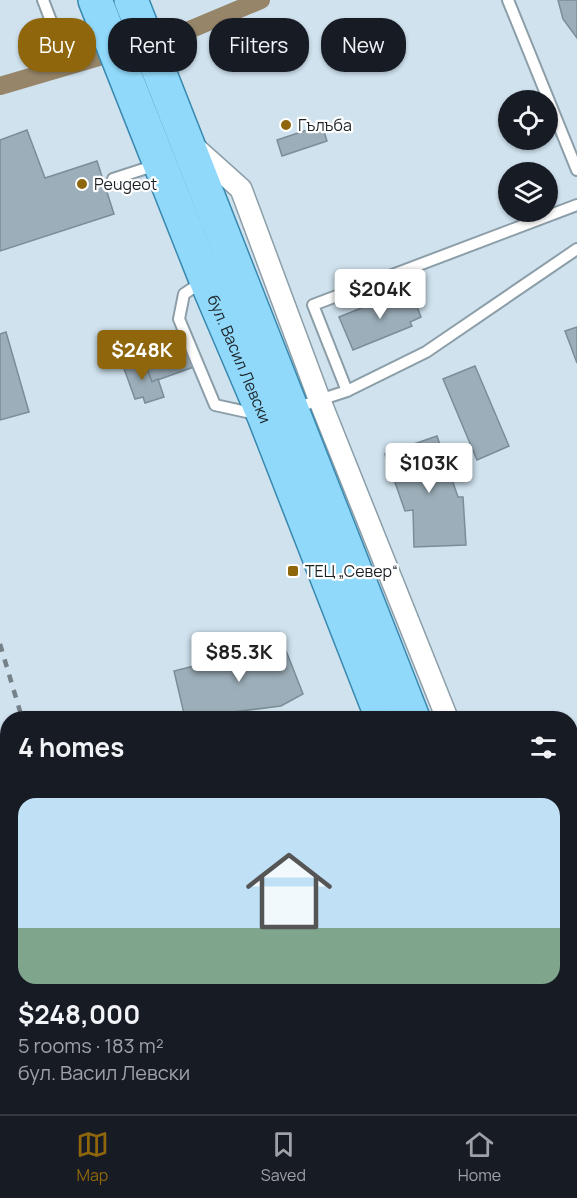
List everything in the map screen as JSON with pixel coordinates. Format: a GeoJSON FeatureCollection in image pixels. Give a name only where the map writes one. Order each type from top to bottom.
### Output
{"type":"FeatureCollection","features":[{"type":"Feature","properties":{"kind":"main road","name":"бул. Васил Левски"},"geometry":{"type":"LineString","coordinates":[[95,0],[160,163],[221,275],[286,410],[410,711]]}},
{"type":"Feature","properties":{"kind":"main road","name":"бул. Васил Левски"},"geometry":{"type":"LineString","coordinates":[[131,0],[184,138],[221,275]]}},
{"type":"Feature","properties":{"kind":"main road","name":"бул. Васил Левски"},"geometry":{"type":"LineString","coordinates":[[286,410],[380,711]]}},
{"type":"Feature","properties":{"kind":"street"},"geometry":{"type":"LineString","coordinates":[[184,138],[241,189],[286,410],[443,711]]}},
{"type":"Feature","properties":{"kind":"lane"},"geometry":{"type":"LineString","coordinates":[[43,0],[50,18]]}},
{"type":"Feature","properties":{"kind":"lane"},"geometry":{"type":"LineString","coordinates":[[508,0],[577,170]]}},
{"type":"Feature","properties":{"kind":"lane"},"geometry":{"type":"LineString","coordinates":[[113,178],[160,163]]}},
{"type":"Feature","properties":{"kind":"lane"},"geometry":{"type":"LineString","coordinates":[[347,391],[313,305],[577,205]]}},
{"type":"Feature","properties":{"kind":"lane"},"geometry":{"type":"LineString","coordinates":[[221,275],[184,294],[179,319],[215,405],[286,410],[347,391],[426,352],[577,249]]}},
{"type":"Feature","properties":{"kind":"building"},"geometry":{"type":"Polygon","coordinates":[[[558,0],[577,0],[577,38],[563,19],[558,0]]]}},
{"type":"Feature","properties":{"kind":"building"},"geometry":{"type":"Polygon","coordinates":[[[322,125],[327,141],[282,156],[277,140],[322,125]]]}},
{"type":"Feature","properties":{"kind":"building"},"geometry":{"type":"Polygon","coordinates":[[[27,130],[45,178],[97,161],[114,214],[0,251],[0,140],[27,130]]]}},
{"type":"Feature","properties":{"kind":"building"},"geometry":{"type":"Polygon","coordinates":[[[399,293],[400,298],[412,293],[421,317],[410,322],[412,326],[353,350],[339,317],[399,293]]]}},
{"type":"Feature","properties":{"kind":"building"},"geometry":{"type":"Polygon","coordinates":[[[577,327],[577,363],[565,331],[577,327]]]}},
{"type":"Feature","properties":{"kind":"building"},"geometry":{"type":"Polygon","coordinates":[[[6,332],[29,412],[0,420],[0,334],[6,332]]]}},
{"type":"Feature","properties":{"kind":"building"},"geometry":{"type":"Polygon","coordinates":[[[192,338],[202,364],[152,382],[142,356],[192,338]]]}},
{"type":"Feature","properties":{"kind":"building"},"geometry":{"type":"Polygon","coordinates":[[[142,356],[152,382],[158,379],[164,397],[145,403],[143,397],[135,399],[122,363],[142,356]]]}},
{"type":"Feature","properties":{"kind":"building"},"geometry":{"type":"Polygon","coordinates":[[[475,366],[509,446],[477,460],[443,379],[475,366]]]}},
{"type":"Feature","properties":{"kind":"building"},"geometry":{"type":"Polygon","coordinates":[[[437,436],[458,497],[463,497],[466,545],[414,547],[413,510],[405,511],[385,454],[437,436]]]}},
{"type":"Feature","properties":{"kind":"building"},"geometry":{"type":"Polygon","coordinates":[[[283,643],[303,694],[281,706],[241,711],[183,711],[174,671],[283,643]]]}},
{"type":"Feature","properties":{"kind":"waterway"},"geometry":{"type":"LineString","coordinates":[[197,27],[261,0]]}},
{"type":"Feature","properties":{"kind":"waterway"},"geometry":{"type":"LineString","coordinates":[[0,86],[102,56]]}},
{"type":"Feature","properties":{"kind":"railway"},"geometry":{"type":"LineString","coordinates":[[0,644],[20,711]]}},
{"type":"Feature","properties":{"kind":"place","name":"Гълъба"},"geometry":{"type":"Point","coordinates":[286,125]}},
{"type":"Feature","properties":{"kind":"place","name":"Peugeot"},"geometry":{"type":"Point","coordinates":[82,184]}},
{"type":"Feature","properties":{"kind":"place","name":"ТЕЦ „Север“"},"geometry":{"type":"Point","coordinates":[293,571]}}]}
